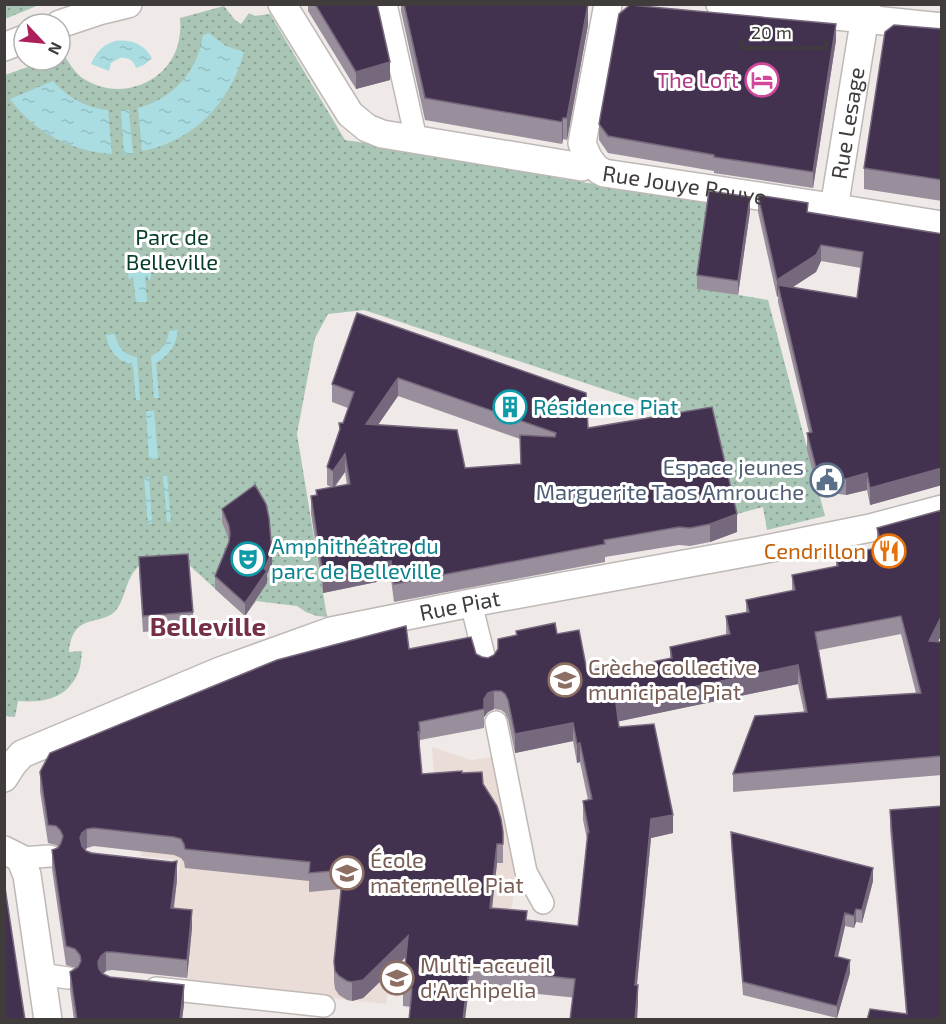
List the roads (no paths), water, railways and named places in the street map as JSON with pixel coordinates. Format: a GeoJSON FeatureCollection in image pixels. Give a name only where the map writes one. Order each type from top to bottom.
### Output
{"type":"FeatureCollection","features":[{"type":"Feature","properties":{"kind":"street"},"geometry":{"type":"LineString","coordinates":[[72,20],[128,4]]}},
{"type":"Feature","properties":{"kind":"street"},"geometry":{"type":"LineString","coordinates":[[282,4],[350,114],[367,128],[382,134],[582,167],[591,162]]}},
{"type":"Feature","properties":{"kind":"street"},"geometry":{"type":"LineString","coordinates":[[386,4],[416,139]]}},
{"type":"Feature","properties":{"kind":"street","name":"Rue Jouye Rouve"},"geometry":{"type":"LineString","coordinates":[[608,4],[582,143],[595,169],[604,173],[942,225]]}},
{"type":"Feature","properties":{"kind":"street"},"geometry":{"type":"LineString","coordinates":[[720,4],[866,12],[942,27]]}},
{"type":"Feature","properties":{"kind":"street","name":"Rue Lesage"},"geometry":{"type":"LineString","coordinates":[[834,208],[866,12]]}},
{"type":"Feature","properties":{"kind":"street","name":"Rue Piat"},"geometry":{"type":"LineString","coordinates":[[4,778],[22,754],[220,671],[331,631],[761,550],[870,528],[942,509]]}},
{"type":"Feature","properties":{"kind":"street"},"geometry":{"type":"LineString","coordinates":[[471,603],[486,664]]}},
{"type":"Feature","properties":{"kind":"street"},"geometry":{"type":"LineString","coordinates":[[496,722],[526,872],[543,903]]}},
{"type":"Feature","properties":{"kind":"street"},"geometry":{"type":"LineString","coordinates":[[12,854],[50,856]]}},
{"type":"Feature","properties":{"kind":"street"},"geometry":{"type":"LineString","coordinates":[[12,854],[27,875],[48,1020]]}},
{"type":"Feature","properties":{"kind":"street"},"geometry":{"type":"LineString","coordinates":[[41,974],[68,978]]}},
{"type":"Feature","properties":{"kind":"street"},"geometry":{"type":"LineString","coordinates":[[135,985],[324,1005]]}},
{"type":"Feature","properties":{"kind":"water"},"geometry":{"type":"Polygon","coordinates":[[[209,33],[226,46],[244,52],[230,87],[207,117],[193,129],[178,139],[142,151],[138,108],[162,98],[182,82],[196,60],[203,35],[209,33]]]}},
{"type":"Feature","properties":{"kind":"water"},"geometry":{"type":"Polygon","coordinates":[[[115,41],[137,43],[152,58],[136,68],[130,60],[120,58],[111,63],[109,71],[91,64],[100,50],[115,41]]]}},
{"type":"Feature","properties":{"kind":"water"},"geometry":{"type":"Polygon","coordinates":[[[53,81],[78,101],[108,110],[112,154],[82,149],[42,131],[10,99],[53,81]]]}},
{"type":"Feature","properties":{"kind":"water"},"geometry":{"type":"Polygon","coordinates":[[[129,110],[133,153],[124,154],[121,111],[129,110]]]}},
{"type":"Feature","properties":{"kind":"water"},"geometry":{"type":"Polygon","coordinates":[[[143,270],[151,272],[151,279],[148,280],[148,276],[145,276],[147,302],[136,302],[133,277],[129,281],[128,273],[143,270]]]}},
{"type":"Feature","properties":{"kind":"water"},"geometry":{"type":"Polygon","coordinates":[[[178,330],[172,349],[156,363],[159,398],[154,398],[151,356],[164,346],[169,331],[178,330]]]}},
{"type":"Feature","properties":{"kind":"water"},"geometry":{"type":"Polygon","coordinates":[[[115,334],[122,350],[137,357],[140,400],[136,400],[133,366],[118,358],[109,346],[106,335],[115,334]]]}},
{"type":"Feature","properties":{"kind":"water"},"geometry":{"type":"Polygon","coordinates":[[[146,411],[154,411],[158,458],[149,459],[146,411]]]}},
{"type":"Feature","properties":{"kind":"water"},"geometry":{"type":"Polygon","coordinates":[[[163,476],[167,476],[171,522],[167,522],[163,476]]]}},
{"type":"Feature","properties":{"kind":"water"},"geometry":{"type":"Polygon","coordinates":[[[149,477],[152,523],[148,524],[144,478],[149,477]]]}},
{"type":"Feature","properties":{"kind":"place","name":"The Loft"},"geometry":{"type":"Point","coordinates":[762,80]}},
{"type":"Feature","properties":{"kind":"place","name":"Résidence Piat"},"geometry":{"type":"Point","coordinates":[510,407]}},
{"type":"Feature","properties":{"kind":"place","name":"Espace jeunes Marguerite Taos Amrouche"},"geometry":{"type":"Point","coordinates":[827,480]}},
{"type":"Feature","properties":{"kind":"place","name":"Cendrillon"},"geometry":{"type":"Point","coordinates":[889,551]}},
{"type":"Feature","properties":{"kind":"place","name":"Amphithéâtre du parc de Belleville"},"geometry":{"type":"Point","coordinates":[248,559]}},
{"type":"Feature","properties":{"kind":"place","name":"Crèche collective municipale Piat"},"geometry":{"type":"Point","coordinates":[565,680]}},
{"type":"Feature","properties":{"kind":"place","name":"École maternelle Piat"},"geometry":{"type":"Point","coordinates":[347,873]}},
{"type":"Feature","properties":{"kind":"place","name":"Multi-accueil d'Archipelia"},"geometry":{"type":"Point","coordinates":[397,978]}},
{"type":"Feature","properties":{"kind":"district","name":"Belleville"},"geometry":{"type":"Point","coordinates":[208,627]}},
{"type":"Feature","properties":{"kind":"park label","name":"Parc de Belleville"},"geometry":{"type":"Point","coordinates":[172,250]}}]}
